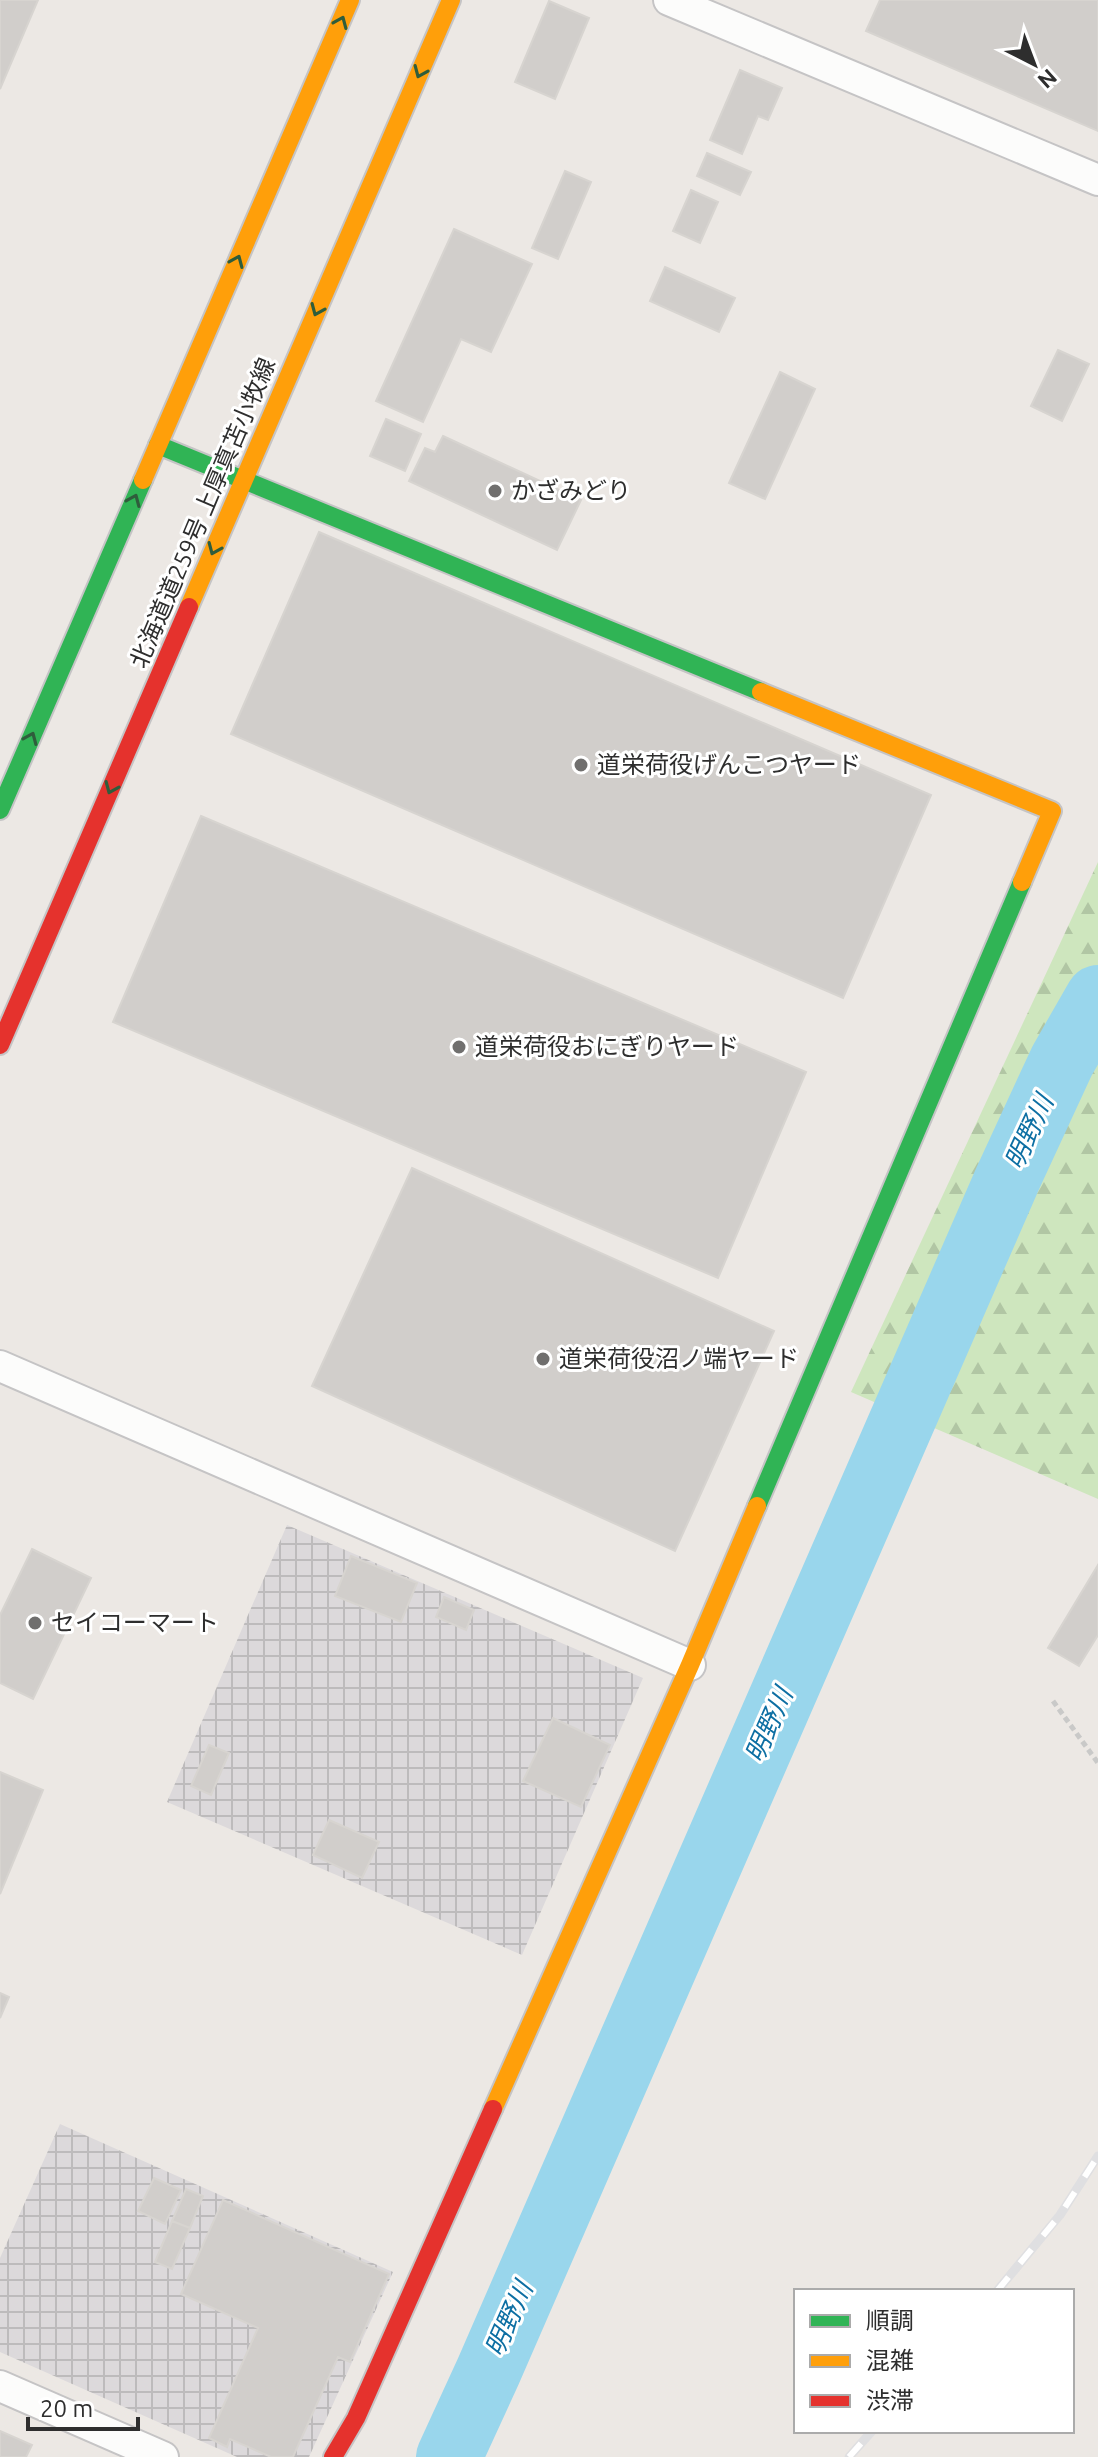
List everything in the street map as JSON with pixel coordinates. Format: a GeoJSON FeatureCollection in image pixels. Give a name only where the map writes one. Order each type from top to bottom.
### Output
{"type":"FeatureCollection","features":[{"type":"Feature","properties":{"kind":"street"},"geometry":{"type":"LineString","coordinates":[[0,810],[350,0]]}},
{"type":"Feature","properties":{"kind":"street","name":"北海道道259号 上厚真苫小牧線"},"geometry":{"type":"LineString","coordinates":[[0,1045],[451,0]]}},
{"type":"Feature","properties":{"kind":"street"},"geometry":{"type":"LineString","coordinates":[[669,0],[1098,180]]}},
{"type":"Feature","properties":{"kind":"street"},"geometry":{"type":"LineString","coordinates":[[158,445],[1052,811],[690,1665],[356,2418],[333,2457]]}},
{"type":"Feature","properties":{"kind":"street"},"geometry":{"type":"LineString","coordinates":[[0,1366],[690,1665]]}},
{"type":"Feature","properties":{"kind":"street"},"geometry":{"type":"LineString","coordinates":[[0,2386],[163,2457]]}},
{"type":"Feature","properties":{"kind":"path"},"geometry":{"type":"LineString","coordinates":[[1053,1701],[1098,1763]]}},
{"type":"Feature","properties":{"kind":"shaded area"},"geometry":{"type":"Polygon","coordinates":[[[287,1525],[643,1678],[522,1955],[167,1802],[287,1525]]]}},
{"type":"Feature","properties":{"kind":"shaded area"},"geometry":{"type":"Polygon","coordinates":[[[60,2124],[393,2272],[309,2457],[237,2457],[0,2352],[0,2258],[60,2124]]]}},
{"type":"Feature","properties":{"kind":"green space"},"geometry":{"type":"Polygon","coordinates":[[[1098,862],[1098,1499],[851,1392],[1098,862]]]}},
{"type":"Feature","properties":{"kind":"building"},"geometry":{"type":"Polygon","coordinates":[[[0,0],[38,0],[0,89],[0,0]]]}},
{"type":"Feature","properties":{"kind":"building"},"geometry":{"type":"Polygon","coordinates":[[[880,0],[1098,0],[1098,131],[866,31],[880,0]]]}},
{"type":"Feature","properties":{"kind":"building"},"geometry":{"type":"Polygon","coordinates":[[[549,1],[589,18],[555,99],[515,82],[549,1]]]}},
{"type":"Feature","properties":{"kind":"building"},"geometry":{"type":"Polygon","coordinates":[[[740,70],[782,88],[768,120],[758,116],[742,154],[710,140],[740,70]]]}},
{"type":"Feature","properties":{"kind":"building"},"geometry":{"type":"Polygon","coordinates":[[[707,153],[751,172],[740,195],[697,176],[707,153]]]}},
{"type":"Feature","properties":{"kind":"building"},"geometry":{"type":"Polygon","coordinates":[[[565,171],[591,182],[558,259],[532,248],[565,171]]]}},
{"type":"Feature","properties":{"kind":"building"},"geometry":{"type":"Polygon","coordinates":[[[691,190],[718,202],[700,243],[673,231],[691,190]]]}},
{"type":"Feature","properties":{"kind":"building"},"geometry":{"type":"Polygon","coordinates":[[[454,229],[532,264],[491,352],[461,339],[423,422],[376,401],[454,229]]]}},
{"type":"Feature","properties":{"kind":"building"},"geometry":{"type":"Polygon","coordinates":[[[665,267],[735,298],[719,332],[650,301],[665,267]]]}},
{"type":"Feature","properties":{"kind":"building"},"geometry":{"type":"Polygon","coordinates":[[[1058,350],[1089,364],[1062,421],[1031,406],[1058,350]]]}},
{"type":"Feature","properties":{"kind":"building"},"geometry":{"type":"Polygon","coordinates":[[[780,372],[815,389],[765,499],[729,483],[780,372]]]}},
{"type":"Feature","properties":{"kind":"building"},"geometry":{"type":"Polygon","coordinates":[[[386,419],[421,434],[405,471],[370,456],[386,419]]]}},
{"type":"Feature","properties":{"kind":"building","name":"かざみどり"},"geometry":{"type":"Polygon","coordinates":[[[443,436],[581,500],[557,550],[409,481],[425,448],[435,452],[443,436]]]}},
{"type":"Feature","properties":{"kind":"building","name":"道栄荷役げんこつヤード"},"geometry":{"type":"Polygon","coordinates":[[[319,532],[931,795],[843,998],[231,734],[319,532]]]}},
{"type":"Feature","properties":{"kind":"building","name":"道栄荷役おにぎりヤード"},"geometry":{"type":"Polygon","coordinates":[[[201,816],[806,1072],[718,1278],[113,1022],[201,816]]]}},
{"type":"Feature","properties":{"kind":"building","name":"道栄荷役沼ノ端ヤード"},"geometry":{"type":"Polygon","coordinates":[[[412,1168],[774,1331],[675,1551],[312,1386],[412,1168]]]}},
{"type":"Feature","properties":{"kind":"building","name":"セイコーマート"},"geometry":{"type":"Polygon","coordinates":[[[32,1549],[91,1578],[33,1699],[0,1683],[0,1615],[32,1549]]]}},
{"type":"Feature","properties":{"kind":"building"},"geometry":{"type":"Polygon","coordinates":[[[351,1556],[417,1583],[401,1622],[335,1596],[351,1556]]]}},
{"type":"Feature","properties":{"kind":"building"},"geometry":{"type":"Polygon","coordinates":[[[1098,1565],[1098,1635],[1079,1666],[1048,1648],[1098,1565]]]}},
{"type":"Feature","properties":{"kind":"building"},"geometry":{"type":"Polygon","coordinates":[[[444,1597],[474,1610],[466,1630],[436,1617],[444,1597]]]}},
{"type":"Feature","properties":{"kind":"building"},"geometry":{"type":"Polygon","coordinates":[[[553,1718],[610,1745],[581,1807],[523,1781],[553,1718]]]}},
{"type":"Feature","properties":{"kind":"building"},"geometry":{"type":"Polygon","coordinates":[[[209,1745],[229,1753],[211,1795],[191,1786],[209,1745]]]}},
{"type":"Feature","properties":{"kind":"building"},"geometry":{"type":"Polygon","coordinates":[[[0,1772],[43,1790],[0,1894],[0,1772]]]}},
{"type":"Feature","properties":{"kind":"building"},"geometry":{"type":"Polygon","coordinates":[[[329,1820],[379,1842],[362,1878],[313,1855],[329,1820]]]}},
{"type":"Feature","properties":{"kind":"building"},"geometry":{"type":"Polygon","coordinates":[[[0,1993],[9,1997],[0,2018],[0,1993]]]}},
{"type":"Feature","properties":{"kind":"building"},"geometry":{"type":"Polygon","coordinates":[[[154,2178],[181,2190],[165,2224],[138,2211],[154,2178]]]}},
{"type":"Feature","properties":{"kind":"building"},"geometry":{"type":"Polygon","coordinates":[[[186,2189],[203,2196],[190,2228],[172,2221],[186,2189]]]}},
{"type":"Feature","properties":{"kind":"building"},"geometry":{"type":"Polygon","coordinates":[[[223,2200],[389,2274],[350,2362],[338,2357],[293,2457],[271,2457],[230,2439],[227,2447],[209,2438],[258,2328],[181,2294],[223,2200]]]}},
{"type":"Feature","properties":{"kind":"building"},"geometry":{"type":"Polygon","coordinates":[[[172,2221],[190,2228],[172,2269],[155,2262],[172,2221]]]}},
{"type":"Feature","properties":{"kind":"building"},"geometry":{"type":"Polygon","coordinates":[[[0,2431],[32,2445],[26,2457],[0,2457],[0,2431]]]}},
{"type":"Feature","properties":{"kind":"waterway","name":"明野川"},"geometry":{"type":"LineString","coordinates":[[449,2457],[1007,1180],[1062,1061],[1098,998]]}},
{"type":"Feature","properties":{"kind":"railway"},"geometry":{"type":"LineString","coordinates":[[999,2289],[1060,2215],[1098,2156]]}},
{"type":"Feature","properties":{"kind":"railway"},"geometry":{"type":"LineString","coordinates":[[849,2457],[870,2433]]}},
{"type":"Feature","properties":{"kind":"traffic: fast"},"geometry":{"type":"LineString","coordinates":[[158,445],[761,692]]}},
{"type":"Feature","properties":{"kind":"traffic: fast"},"geometry":{"type":"LineString","coordinates":[[0,810],[143,480]]}},
{"type":"Feature","properties":{"kind":"traffic: fast"},"geometry":{"type":"LineString","coordinates":[[757,1506],[1022,882]]}},
{"type":"Feature","properties":{"kind":"traffic: slow"},"geometry":{"type":"LineString","coordinates":[[143,480],[350,0]]}},
{"type":"Feature","properties":{"kind":"traffic: slow"},"geometry":{"type":"LineString","coordinates":[[189,607],[451,0]]}},
{"type":"Feature","properties":{"kind":"traffic: slow"},"geometry":{"type":"LineString","coordinates":[[761,692],[1052,811],[1022,882]]}},
{"type":"Feature","properties":{"kind":"traffic: slow"},"geometry":{"type":"LineString","coordinates":[[493,2109],[757,1506]]}},
{"type":"Feature","properties":{"kind":"traffic: jam"},"geometry":{"type":"LineString","coordinates":[[0,1045],[189,607]]}},
{"type":"Feature","properties":{"kind":"traffic: jam"},"geometry":{"type":"LineString","coordinates":[[333,2457],[356,2418],[493,2109]]}},
{"type":"Feature","properties":{"kind":"place","name":"かざみどり"},"geometry":{"type":"Point","coordinates":[495,491]}},
{"type":"Feature","properties":{"kind":"place","name":"道栄荷役げんこつヤード"},"geometry":{"type":"Point","coordinates":[581,765]}},
{"type":"Feature","properties":{"kind":"place","name":"道栄荷役おにぎりヤード"},"geometry":{"type":"Point","coordinates":[459,1047]}},
{"type":"Feature","properties":{"kind":"place","name":"道栄荷役沼ノ端ヤード"},"geometry":{"type":"Point","coordinates":[543,1359]}},
{"type":"Feature","properties":{"kind":"place","name":"セイコーマート"},"geometry":{"type":"Point","coordinates":[35,1623]}}]}
